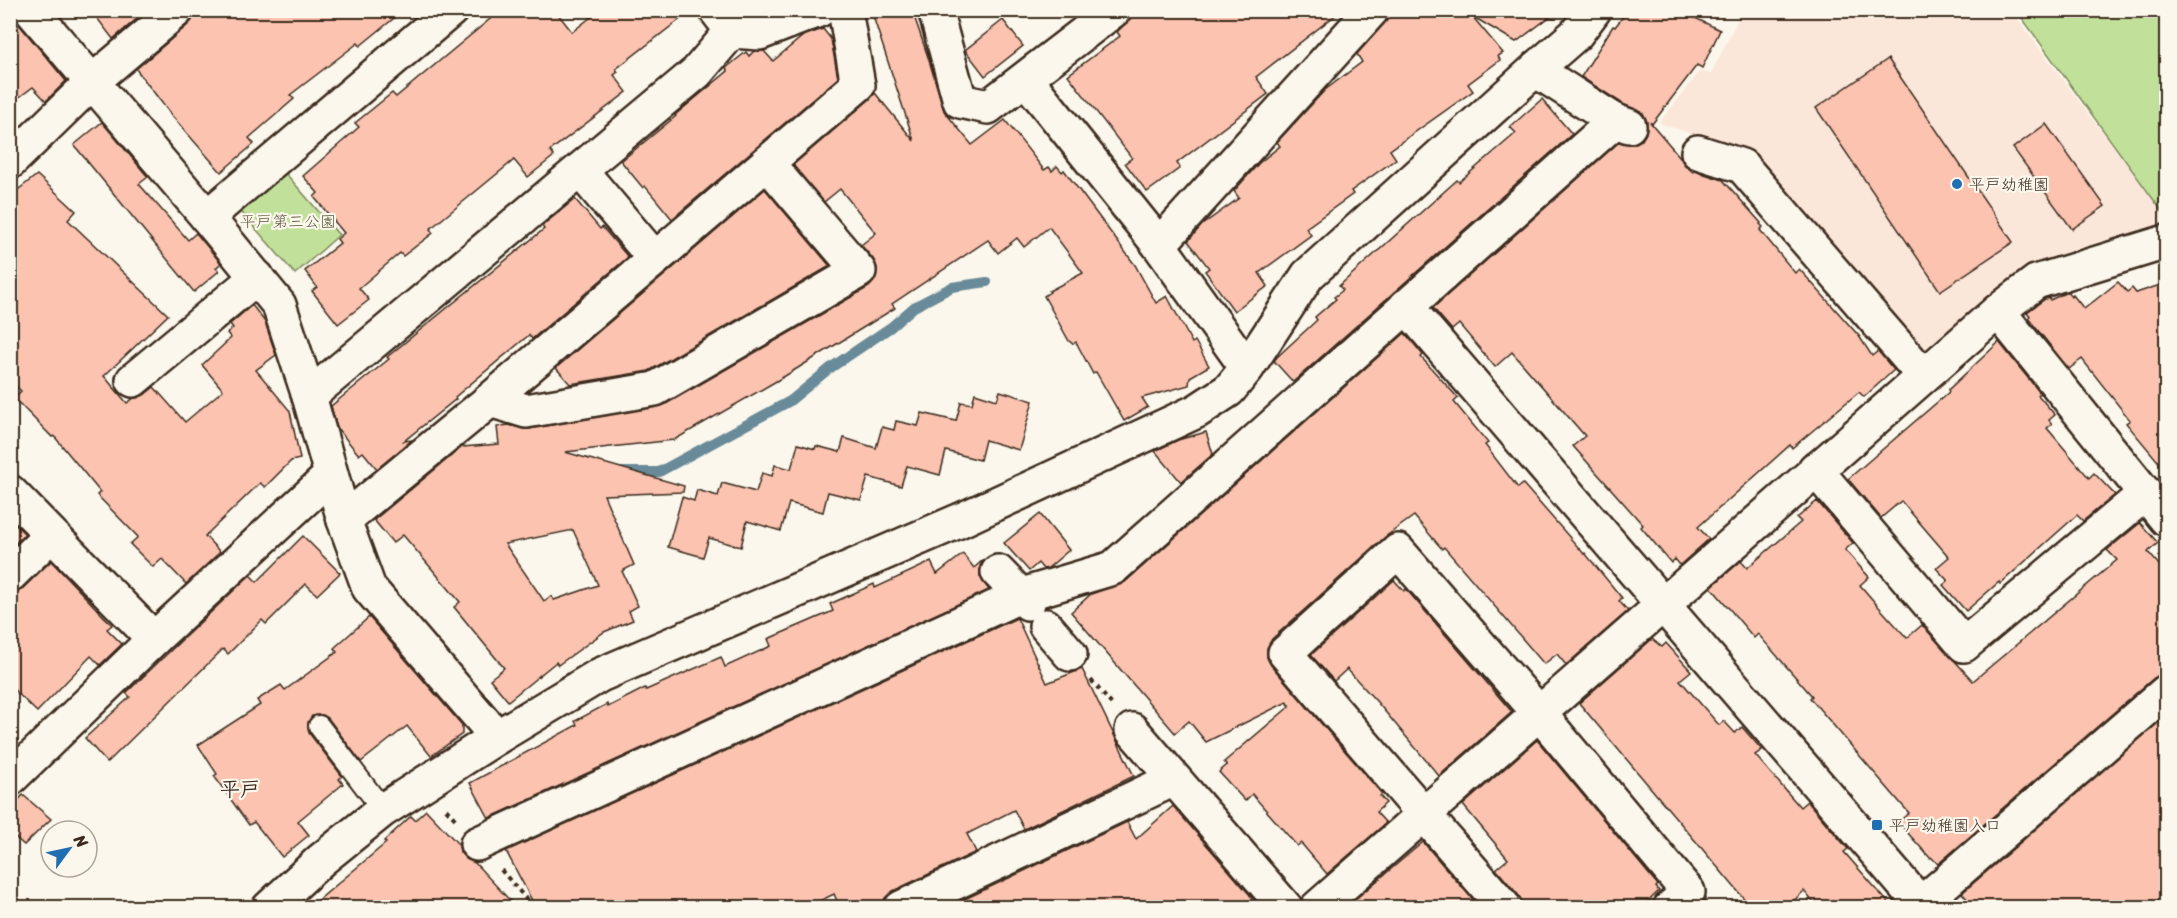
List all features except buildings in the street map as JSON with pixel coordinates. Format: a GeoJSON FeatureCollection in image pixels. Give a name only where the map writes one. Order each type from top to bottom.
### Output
{"type":"FeatureCollection","features":[{"type":"Feature","properties":{"kind":"street"},"geometry":{"type":"LineString","coordinates":[[32,10],[207,216],[279,305],[309,396],[344,520],[369,588],[497,737]]}},
{"type":"Feature","properties":{"kind":"street"},"geometry":{"type":"LineString","coordinates":[[10,162],[93,81],[177,10]]}},
{"type":"Feature","properties":{"kind":"street"},"geometry":{"type":"LineString","coordinates":[[207,216],[451,10]]}},
{"type":"Feature","properties":{"kind":"street"},"geometry":{"type":"LineString","coordinates":[[309,396],[697,72],[724,21],[760,33],[819,10]]}},
{"type":"Feature","properties":{"kind":"street"},"geometry":{"type":"LineString","coordinates":[[344,520],[490,400],[858,85],[845,10]]}},
{"type":"Feature","properties":{"kind":"street"},"geometry":{"type":"LineString","coordinates":[[935,10],[960,101],[988,107],[1114,10]]}},
{"type":"Feature","properties":{"kind":"street"},"geometry":{"type":"LineString","coordinates":[[1159,245],[1372,10]]}},
{"type":"Feature","properties":{"kind":"street"},"geometry":{"type":"LineString","coordinates":[[269,908],[321,860],[383,810],[600,675],[961,520],[1197,411],[1230,390],[1308,275],[1537,68],[1576,18]]}},
{"type":"Feature","properties":{"kind":"street"},"geometry":{"type":"LineString","coordinates":[[484,851],[1032,608],[1113,568],[1406,306],[1622,124],[1545,76],[1537,68]]}},
{"type":"Feature","properties":{"kind":"street"},"geometry":{"type":"LineString","coordinates":[[1026,79],[1159,245],[1247,368]]}},
{"type":"Feature","properties":{"kind":"street"},"geometry":{"type":"LineString","coordinates":[[1698,152],[1742,166],[1923,375]]}},
{"type":"Feature","properties":{"kind":"street"},"geometry":{"type":"LineString","coordinates":[[490,400],[526,411],[655,389],[859,271],[767,163]]}},
{"type":"Feature","properties":{"kind":"street"},"geometry":{"type":"LineString","coordinates":[[580,170],[655,259]]}},
{"type":"Feature","properties":{"kind":"street"},"geometry":{"type":"LineString","coordinates":[[1317,908],[1661,604],[1998,311],[2036,282],[2166,242]]}},
{"type":"Feature","properties":{"kind":"street"},"geometry":{"type":"LineString","coordinates":[[133,380],[256,277]]}},
{"type":"Feature","properties":{"kind":"street"},"geometry":{"type":"LineString","coordinates":[[1406,306],[1920,906],[2166,692]]}},
{"type":"Feature","properties":{"kind":"street"},"geometry":{"type":"LineString","coordinates":[[1998,311],[2166,519]]}},
{"type":"Feature","properties":{"kind":"street"},"geometry":{"type":"LineString","coordinates":[[1815,469],[1964,645],[2146,494]]}},
{"type":"Feature","properties":{"kind":"street"},"geometry":{"type":"LineString","coordinates":[[10,779],[154,639],[331,475]]}},
{"type":"Feature","properties":{"kind":"street"},"geometry":{"type":"LineString","coordinates":[[10,492],[154,639]]}},
{"type":"Feature","properties":{"kind":"street"},"geometry":{"type":"LineString","coordinates":[[10,575],[51,535]]}},
{"type":"Feature","properties":{"kind":"street"},"geometry":{"type":"LineString","coordinates":[[1505,908],[1285,653],[1398,551],[1539,713],[1688,891],[1670,908]]}},
{"type":"Feature","properties":{"kind":"street"},"geometry":{"type":"LineString","coordinates":[[998,572],[1032,608],[1077,664]]}},
{"type":"Feature","properties":{"kind":"street"},"geometry":{"type":"LineString","coordinates":[[1122,718],[1286,908]]}},
{"type":"Feature","properties":{"kind":"street"},"geometry":{"type":"LineString","coordinates":[[901,908],[1174,779]]}},
{"type":"Feature","properties":{"kind":"lane"},"geometry":{"type":"LineString","coordinates":[[319,726],[383,810]]}},
{"type":"Feature","properties":{"kind":"path"},"geometry":{"type":"LineString","coordinates":[[2142,16],[2144,10]]}},
{"type":"Feature","properties":{"kind":"path"},"geometry":{"type":"LineString","coordinates":[[1077,664],[1122,718]]}},
{"type":"Feature","properties":{"kind":"path"},"geometry":{"type":"LineString","coordinates":[[484,851],[534,908]]}},
{"type":"Feature","properties":{"kind":"shaded area","name":"平戸幼稚園"},"geometry":{"type":"Polygon","coordinates":[[[1737,11],[2012,11],[2166,217],[2166,228],[1925,355],[1744,151],[1659,123],[1700,71],[1711,74],[1737,21],[1737,11]]]}},
{"type":"Feature","properties":{"kind":"green space"},"geometry":{"type":"Polygon","coordinates":[[[2017,11],[2166,11],[2166,217],[2017,11]]]}},
{"type":"Feature","properties":{"kind":"green space","name":"平戸第三公園"},"geometry":{"type":"Polygon","coordinates":[[[281,168],[339,235],[295,274],[237,207],[281,168]]]}},
{"type":"Feature","properties":{"kind":"waterway"},"geometry":{"type":"LineString","coordinates":[[622,472],[659,472],[790,401],[829,369],[891,327],[914,307],[952,287],[987,282]]}},
{"type":"Feature","properties":{"kind":"place","name":"平戸幼稚園"},"geometry":{"type":"Point","coordinates":[1957,184]}},
{"type":"Feature","properties":{"kind":"place","name":"平戸幼稚園入口"},"geometry":{"type":"Point","coordinates":[1877,825]}},
{"type":"Feature","properties":{"kind":"district","name":"平戸"},"geometry":{"type":"Point","coordinates":[240,789]}}]}
